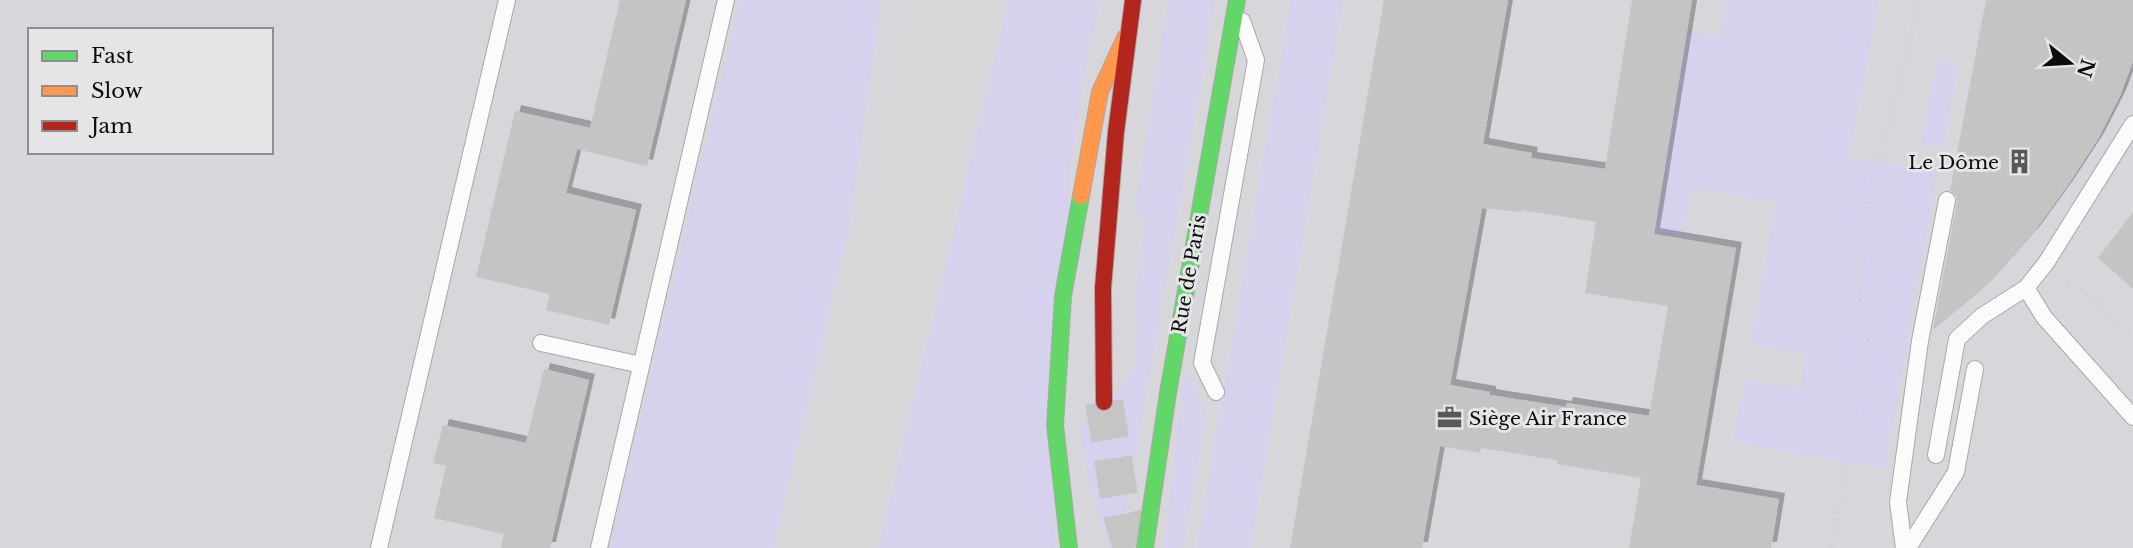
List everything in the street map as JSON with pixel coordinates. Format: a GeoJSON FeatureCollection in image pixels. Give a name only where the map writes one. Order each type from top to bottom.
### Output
{"type":"FeatureCollection","features":[{"type":"Feature","properties":{"kind":"street"},"geometry":{"type":"LineString","coordinates":[[1104,402],[1103,288],[1116,132],[1133,0]]}},
{"type":"Feature","properties":{"kind":"street","name":"Rue de Paris"},"geometry":{"type":"LineString","coordinates":[[1145,548],[1168,393],[1237,3]]}},
{"type":"Feature","properties":{"kind":"street"},"geometry":{"type":"LineString","coordinates":[[1069,548],[1055,425],[1063,296],[1100,92],[1127,33]]}},
{"type":"Feature","properties":{"kind":"lane"},"geometry":{"type":"LineString","coordinates":[[379,548],[506,0]]}},
{"type":"Feature","properties":{"kind":"lane"},"geometry":{"type":"LineString","coordinates":[[599,548],[726,0]]}},
{"type":"Feature","properties":{"kind":"lane"},"geometry":{"type":"LineString","coordinates":[[1216,392],[1202,363],[1256,60],[1237,3]]}},
{"type":"Feature","properties":{"kind":"lane"},"geometry":{"type":"LineString","coordinates":[[1936,455],[1957,339],[1982,316],[2026,288],[2046,263],[2133,124]]}},
{"type":"Feature","properties":{"kind":"lane"},"geometry":{"type":"LineString","coordinates":[[1906,548],[1898,502],[1920,341],[1947,200]]}},
{"type":"Feature","properties":{"kind":"lane"},"geometry":{"type":"LineString","coordinates":[[2026,288],[2044,317],[2133,417]]}},
{"type":"Feature","properties":{"kind":"lane"},"geometry":{"type":"LineString","coordinates":[[541,343],[641,365]]}},
{"type":"Feature","properties":{"kind":"lane"},"geometry":{"type":"LineString","coordinates":[[1906,548],[1956,472],[1975,369]]}},
{"type":"Feature","properties":{"kind":"path"},"geometry":{"type":"LineString","coordinates":[[1831,548],[1870,328],[1860,300],[1866,209],[1919,0]]}},
{"type":"Feature","properties":{"kind":"path"},"geometry":{"type":"LineString","coordinates":[[2046,263],[2133,335]]}},
{"type":"Feature","properties":{"kind":"shaded area"},"geometry":{"type":"Polygon","coordinates":[[[0,0],[2133,0],[2133,548],[0,548],[0,0]]]}},
{"type":"Feature","properties":{"kind":"shaded area"},"geometry":{"type":"Polygon","coordinates":[[[740,0],[881,0],[849,225],[773,548],[610,548],[740,0]]]}},
{"type":"Feature","properties":{"kind":"shaded area"},"geometry":{"type":"Polygon","coordinates":[[[1009,0],[1100,0],[1085,70],[1070,167],[1054,548],[879,548],[1009,0]]]}},
{"type":"Feature","properties":{"kind":"shaded area"},"geometry":{"type":"Polygon","coordinates":[[[1168,0],[1215,0],[1119,548],[1109,548],[1090,487],[1079,427],[1130,377],[1137,364],[1136,295],[1146,217],[1134,215],[1168,0]]]}},
{"type":"Feature","properties":{"kind":"shaded area"},"geometry":{"type":"Polygon","coordinates":[[[1291,0],[1343,0],[1250,548],[1197,548],[1291,0]]]}},
{"type":"Feature","properties":{"kind":"shaded area"},"geometry":{"type":"Polygon","coordinates":[[[1726,0],[1878,0],[1849,157],[1937,171],[1885,469],[1733,442],[1745,379],[1801,388],[1805,355],[1751,344],[1776,202],[1692,189],[1680,238],[1654,233],[1689,31],[1720,37],[1726,0]]]}},
{"type":"Feature","properties":{"kind":"shaded area"},"geometry":{"type":"Polygon","coordinates":[[[1937,58],[1958,62],[1943,148],[1921,144],[1937,58]]]}},
{"type":"Feature","properties":{"kind":"shaded area"},"geometry":{"type":"Polygon","coordinates":[[[1185,368],[1206,413],[1183,548],[1164,548],[1185,368]]]}},
{"type":"Feature","properties":{"kind":"building"},"geometry":{"type":"Polygon","coordinates":[[[620,0],[686,0],[647,166],[577,149],[566,193],[636,210],[609,325],[546,310],[550,294],[476,277],[515,111],[590,128],[620,0]]]}},
{"type":"Feature","properties":{"kind":"building"},"geometry":{"type":"Polygon","coordinates":[[[1384,0],[1508,0],[1483,144],[1532,153],[1531,158],[1605,169],[1632,0],[1692,0],[1654,234],[1736,248],[1696,485],[1779,499],[1771,548],[1629,548],[1641,478],[1557,464],[1557,460],[1481,448],[1480,453],[1440,446],[1422,548],[1290,548],[1384,0]],[[1482,208],[1450,385],[1490,392],[1490,395],[1566,407],[1567,403],[1649,416],[1668,306],[1585,293],[1596,222],[1522,210],[1482,208]]]}},
{"type":"Feature","properties":{"kind":"building","name":"Le Dôme"},"geometry":{"type":"Polygon","coordinates":[[[1986,0],[2133,0],[2133,61],[2120,96],[2098,139],[2034,232],[1985,287],[1933,330],[1957,202],[1957,196],[1950,190],[1986,0]]]}},
{"type":"Feature","properties":{"kind":"building"},"geometry":{"type":"Polygon","coordinates":[[[2133,212],[2133,289],[2098,258],[2133,212]]]}},
{"type":"Feature","properties":{"kind":"building"},"geometry":{"type":"Polygon","coordinates":[[[544,369],[589,380],[550,548],[501,548],[504,534],[434,518],[446,466],[433,463],[443,425],[526,443],[544,369]]]}},
{"type":"Feature","properties":{"kind":"taxiway"},"geometry":{"type":"LineString","coordinates":[[831,548],[958,0]]}},
{"type":"Feature","properties":{"kind":"tunnel"},"geometry":{"type":"LineString","coordinates":[[1104,402],[1122,515],[1132,548]]}},
{"type":"Feature","properties":{"kind":"traffic: fast"},"geometry":{"type":"LineString","coordinates":[[1145,548],[1168,393],[1237,0]]}},
{"type":"Feature","properties":{"kind":"traffic: fast"},"geometry":{"type":"LineString","coordinates":[[1069,548],[1055,425],[1063,296],[1081,196]]}},
{"type":"Feature","properties":{"kind":"traffic: slow"},"geometry":{"type":"LineString","coordinates":[[1081,196],[1100,92],[1125,38]]}},
{"type":"Feature","properties":{"kind":"traffic: jam"},"geometry":{"type":"LineString","coordinates":[[1104,402],[1103,288],[1116,132],[1133,0]]}},
{"type":"Feature","properties":{"kind":"place","name":"Le Dôme"},"geometry":{"type":"Point","coordinates":[2019,162]}},
{"type":"Feature","properties":{"kind":"place","name":"Siège Air France"},"geometry":{"type":"Point","coordinates":[1449,418]}}]}
